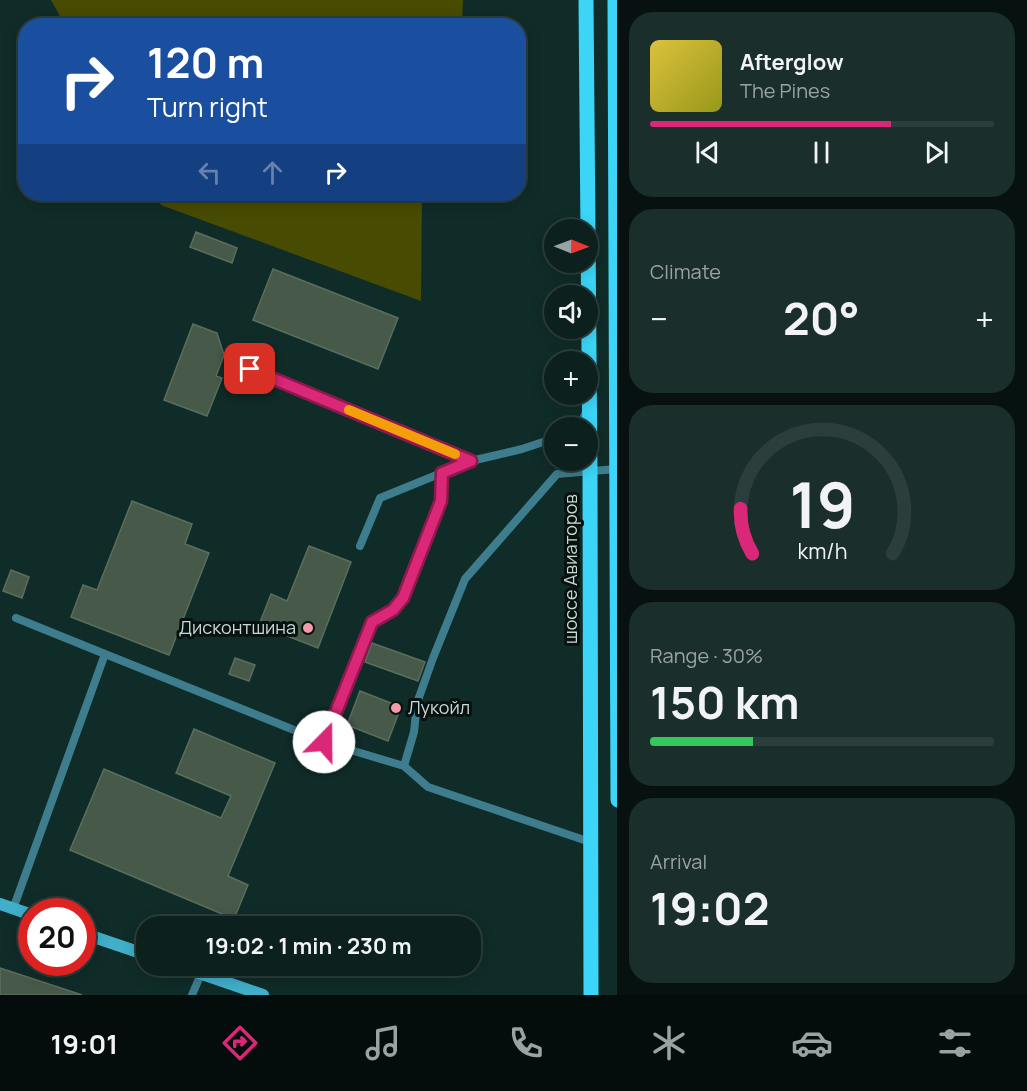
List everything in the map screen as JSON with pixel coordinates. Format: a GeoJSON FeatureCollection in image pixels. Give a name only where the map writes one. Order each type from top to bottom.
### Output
{"type":"FeatureCollection","features":[{"type":"Feature","properties":{"kind":"main road","name":"шоссе Авиаторов"},"geometry":{"type":"LineString","coordinates":[[586,0],[589,351]]}},
{"type":"Feature","properties":{"kind":"main road"},"geometry":{"type":"LineString","coordinates":[[615,0],[617,534]]}},
{"type":"Feature","properties":{"kind":"main road","name":"шоссе Авиаторов"},"geometry":{"type":"LineString","coordinates":[[590,471],[591,995]]}},
{"type":"Feature","properties":{"kind":"main road"},"geometry":{"type":"LineString","coordinates":[[0,904],[18,911]]}},
{"type":"Feature","properties":{"kind":"main road"},"geometry":{"type":"LineString","coordinates":[[96,938],[136,951]]}},
{"type":"Feature","properties":{"kind":"main road"},"geometry":{"type":"LineString","coordinates":[[207,976],[263,995]]}},
{"type":"Feature","properties":{"kind":"lane"},"geometry":{"type":"LineString","coordinates":[[250,369],[471,461]]}},
{"type":"Feature","properties":{"kind":"lane"},"geometry":{"type":"LineString","coordinates":[[360,546],[380,498],[471,461],[544,442]]}},
{"type":"Feature","properties":{"kind":"lane"},"geometry":{"type":"LineString","coordinates":[[598,471],[616,470]]}},
{"type":"Feature","properties":{"kind":"lane"},"geometry":{"type":"LineString","coordinates":[[404,766],[414,732],[417,704],[465,579],[557,474],[590,471]]}},
{"type":"Feature","properties":{"kind":"lane"},"geometry":{"type":"LineString","coordinates":[[324,742],[372,622],[393,610],[403,598],[441,501],[442,473]]}},
{"type":"Feature","properties":{"kind":"lane"},"geometry":{"type":"LineString","coordinates":[[16,618],[324,742],[404,766],[428,787],[590,842]]}},
{"type":"Feature","properties":{"kind":"lane"},"geometry":{"type":"LineString","coordinates":[[13,909],[105,654]]}},
{"type":"Feature","properties":{"kind":"lane"},"geometry":{"type":"LineString","coordinates":[[192,995],[200,976]]}},
{"type":"Feature","properties":{"kind":"shaded area"},"geometry":{"type":"Polygon","coordinates":[[[51,0],[463,0],[462,18],[61,18],[51,0]]]}},
{"type":"Feature","properties":{"kind":"shaded area"},"geometry":{"type":"Polygon","coordinates":[[[159,201],[422,201],[421,301],[161,205],[159,201]]]}},
{"type":"Feature","properties":{"kind":"building"},"geometry":{"type":"Polygon","coordinates":[[[196,232],[237,248],[232,263],[190,247],[196,232]]]}},
{"type":"Feature","properties":{"kind":"building"},"geometry":{"type":"Polygon","coordinates":[[[273,269],[398,318],[378,369],[253,320],[273,269]]]}},
{"type":"Feature","properties":{"kind":"building"},"geometry":{"type":"Polygon","coordinates":[[[193,324],[217,333],[224,355],[216,376],[222,378],[207,416],[164,400],[193,324]]]}},
{"type":"Feature","properties":{"kind":"building"},"geometry":{"type":"Polygon","coordinates":[[[132,501],[192,524],[185,544],[209,553],[169,655],[71,617],[83,585],[97,590],[132,501]]]}},
{"type":"Feature","properties":{"kind":"building"},"geometry":{"type":"Polygon","coordinates":[[[309,546],[351,562],[318,648],[259,625],[271,594],[287,601],[309,546]]]}},
{"type":"Feature","properties":{"kind":"building"},"geometry":{"type":"Polygon","coordinates":[[[11,570],[29,577],[22,598],[3,591],[11,570]]]}},
{"type":"Feature","properties":{"kind":"building"},"geometry":{"type":"Polygon","coordinates":[[[372,643],[425,662],[418,681],[365,662],[372,643]]]}},
{"type":"Feature","properties":{"kind":"building"},"geometry":{"type":"Polygon","coordinates":[[[235,658],[255,665],[249,681],[229,674],[235,658]]]}},
{"type":"Feature","properties":{"kind":"building"},"geometry":{"type":"Polygon","coordinates":[[[360,691],[401,707],[388,741],[347,725],[360,691]]]}},
{"type":"Feature","properties":{"kind":"building"},"geometry":{"type":"Polygon","coordinates":[[[194,729],[275,763],[228,876],[248,885],[235,916],[227,916],[70,850],[104,769],[221,818],[231,796],[176,773],[194,729]]]}},
{"type":"Feature","properties":{"kind":"building"},"geometry":{"type":"Polygon","coordinates":[[[0,968],[18,974],[18,976],[82,995],[0,995],[0,968]]]}},
{"type":"Feature","properties":{"kind":"slow traffic"},"geometry":{"type":"LineString","coordinates":[[349,410],[455,454]]}},
{"type":"Feature","properties":{"kind":"place","name":"Дисконтшина"},"geometry":{"type":"Point","coordinates":[308,628]}},
{"type":"Feature","properties":{"kind":"place","name":"Лукойл"},"geometry":{"type":"Point","coordinates":[396,708]}},
{"type":"Feature","properties":{"kind":"route"},"geometry":{"type":"LineString","coordinates":[[250,369],[471,461],[442,473],[441,501],[403,598],[393,610],[372,622],[324,742]]}}]}
